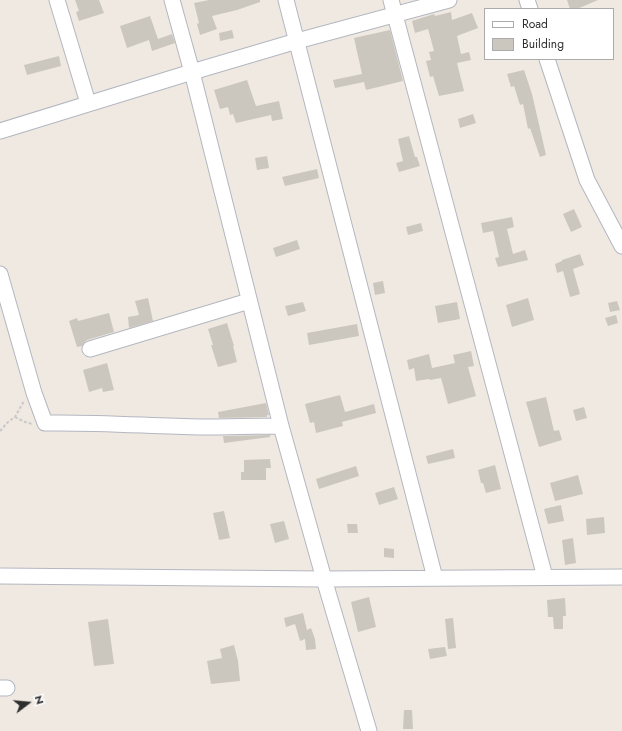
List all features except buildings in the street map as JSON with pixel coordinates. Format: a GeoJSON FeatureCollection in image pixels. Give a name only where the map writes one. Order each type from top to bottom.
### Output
{"type":"FeatureCollection","features":[{"type":"Feature","properties":{"kind":"street"},"geometry":{"type":"LineString","coordinates":[[57,0],[88,103]]}},
{"type":"Feature","properties":{"kind":"street"},"geometry":{"type":"LineString","coordinates":[[172,0],[192,72],[281,426],[369,731]]}},
{"type":"Feature","properties":{"kind":"street"},"geometry":{"type":"LineString","coordinates":[[286,0],[435,578]]}},
{"type":"Feature","properties":{"kind":"street"},"geometry":{"type":"LineString","coordinates":[[391,0],[545,577]]}},
{"type":"Feature","properties":{"kind":"street"},"geometry":{"type":"LineString","coordinates":[[0,131],[192,72],[449,0]]}},
{"type":"Feature","properties":{"kind":"street"},"geometry":{"type":"LineString","coordinates":[[547,60],[587,180],[622,246]]}},
{"type":"Feature","properties":{"kind":"street"},"geometry":{"type":"LineString","coordinates":[[0,274],[34,392],[45,423],[78,422],[202,427],[281,426]]}},
{"type":"Feature","properties":{"kind":"street"},"geometry":{"type":"LineString","coordinates":[[90,349],[249,301]]}},
{"type":"Feature","properties":{"kind":"street"},"geometry":{"type":"LineString","coordinates":[[0,576],[324,579],[622,577]]}},
{"type":"Feature","properties":{"kind":"path"},"geometry":{"type":"LineString","coordinates":[[0,431],[15,417],[25,422],[34,424],[45,423]]}}]}
